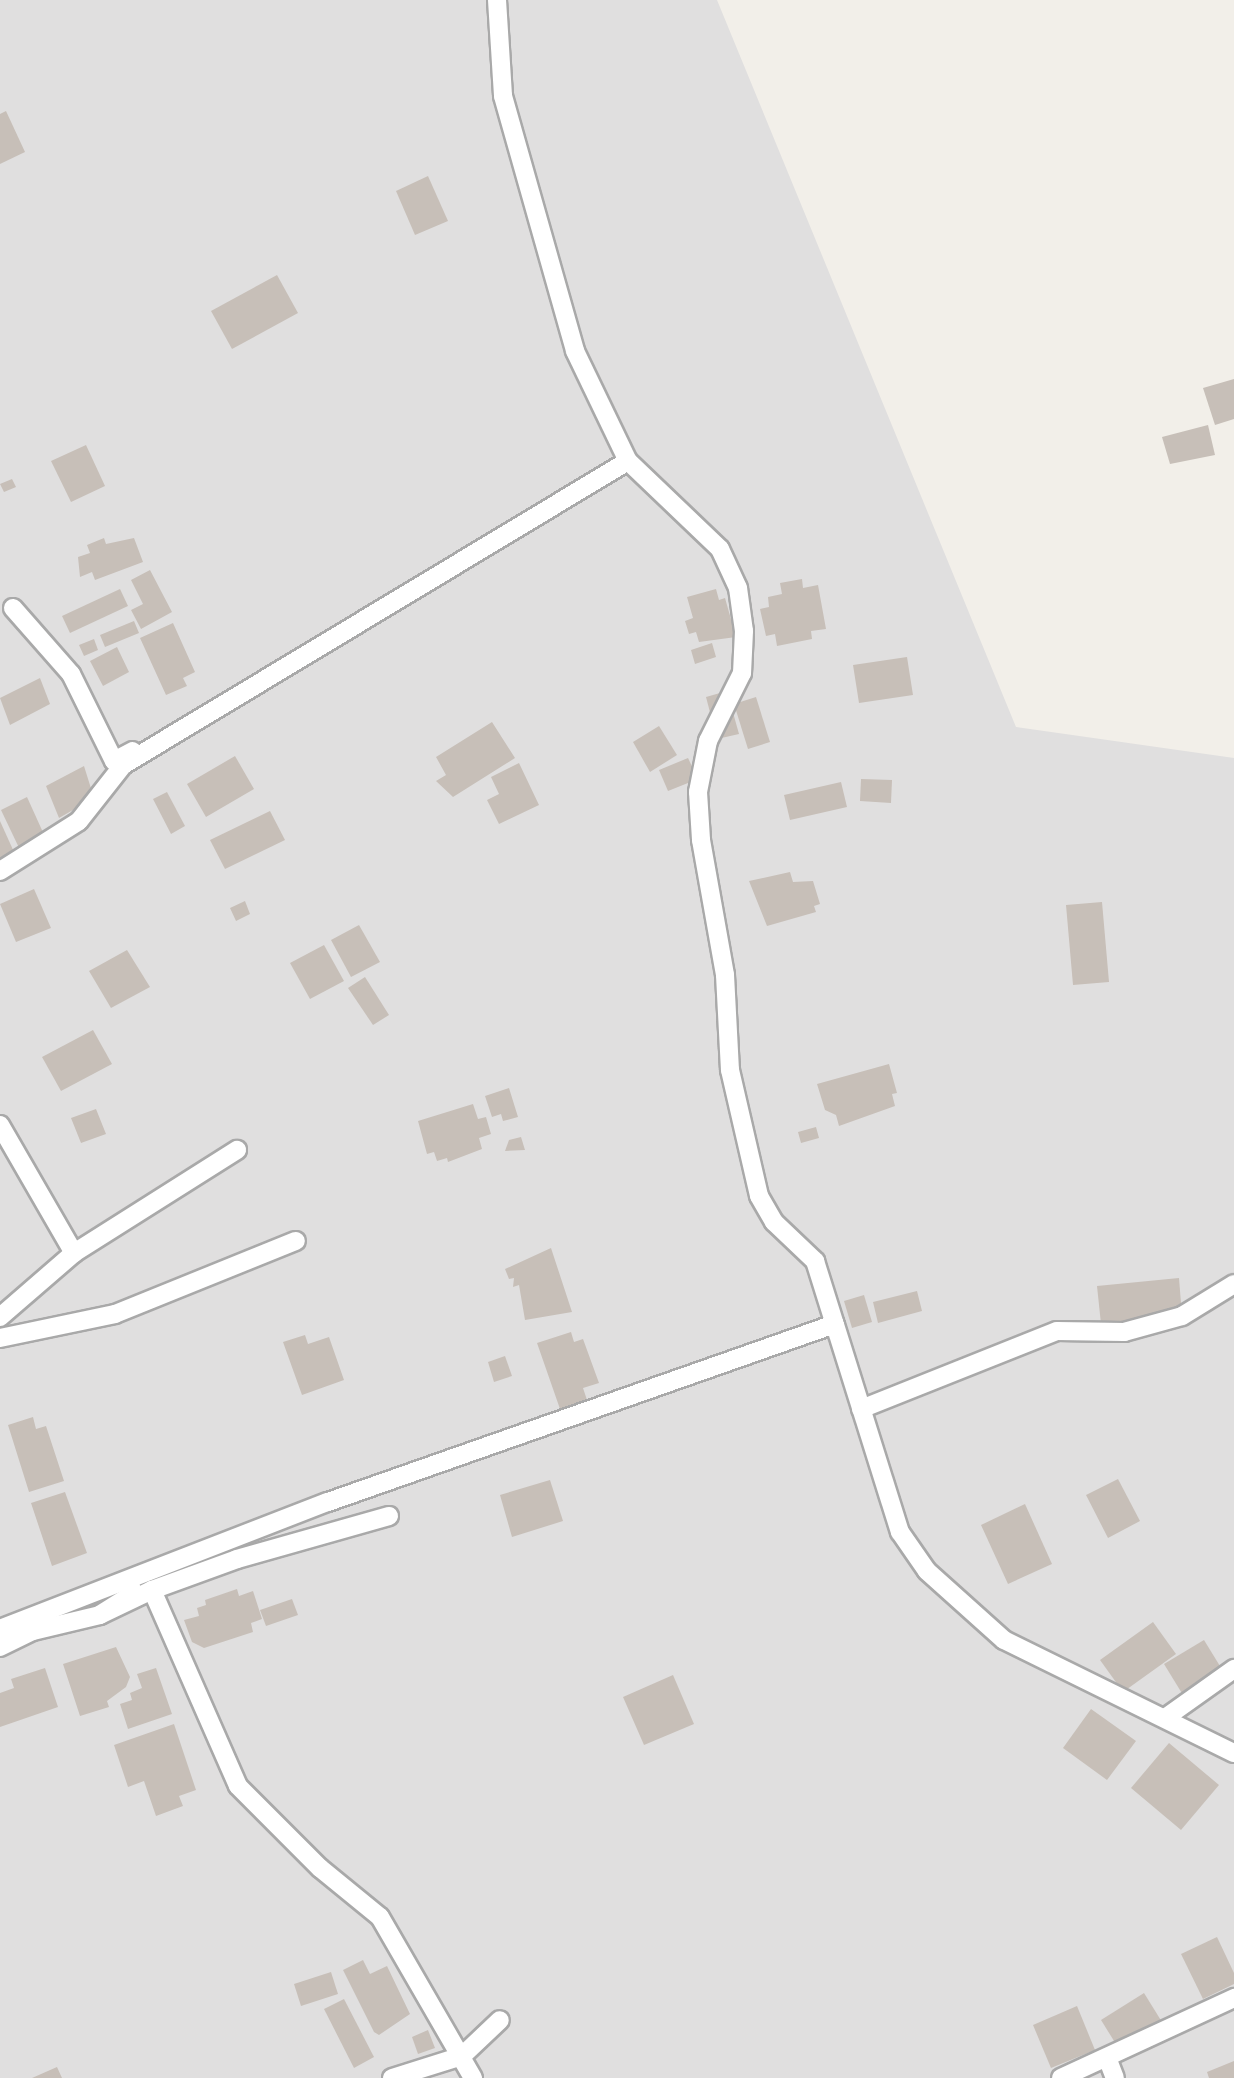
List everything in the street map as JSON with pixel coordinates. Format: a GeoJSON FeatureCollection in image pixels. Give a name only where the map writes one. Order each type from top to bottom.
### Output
{"type":"FeatureCollection","features":[{"type":"Feature","properties":{"kind":"street"},"geometry":{"type":"LineString","coordinates":[[497,0],[503,96],[536,223],[575,351],[628,461],[720,550],[738,588],[744,631],[742,673],[708,741],[698,792],[701,840],[725,975],[730,1069],[759,1196],[774,1222],[815,1261],[900,1532],[926,1571],[1004,1640],[1234,1753]]}},
{"type":"Feature","properties":{"kind":"street"},"geometry":{"type":"LineString","coordinates":[[0,872],[79,821],[123,765],[628,461]]}},
{"type":"Feature","properties":{"kind":"street"},"geometry":{"type":"LineString","coordinates":[[13,608],[71,674],[114,761],[208,713]]}},
{"type":"Feature","properties":{"kind":"street"},"geometry":{"type":"LineString","coordinates":[[0,1125],[74,1253]]}},
{"type":"Feature","properties":{"kind":"street"},"geometry":{"type":"LineString","coordinates":[[0,1317],[74,1253],[237,1150]]}},
{"type":"Feature","properties":{"kind":"street"},"geometry":{"type":"LineString","coordinates":[[0,1338],[115,1314],[296,1241]]}},
{"type":"Feature","properties":{"kind":"street"},"geometry":{"type":"LineString","coordinates":[[861,1409],[1058,1331],[1124,1332],[1182,1316],[1234,1284]]}},
{"type":"Feature","properties":{"kind":"street"},"geometry":{"type":"LineString","coordinates":[[0,1629],[328,1502],[835,1324]]}},
{"type":"Feature","properties":{"kind":"street"},"geometry":{"type":"LineString","coordinates":[[0,1647],[33,1631],[100,1615],[152,1590],[237,1559],[389,1516]]}},
{"type":"Feature","properties":{"kind":"street"},"geometry":{"type":"LineString","coordinates":[[100,1615],[133,1594],[129,1580]]}},
{"type":"Feature","properties":{"kind":"street"},"geometry":{"type":"LineString","coordinates":[[152,1590],[239,1786],[320,1868],[380,1917],[473,2078]]}},
{"type":"Feature","properties":{"kind":"street"},"geometry":{"type":"LineString","coordinates":[[1165,1718],[1234,1669]]}},
{"type":"Feature","properties":{"kind":"street"},"geometry":{"type":"LineString","coordinates":[[1061,2078],[1108,2060],[1234,1998]]}},
{"type":"Feature","properties":{"kind":"street"},"geometry":{"type":"LineString","coordinates":[[392,2078],[462,2056],[500,2020]]}},
{"type":"Feature","properties":{"kind":"street"},"geometry":{"type":"LineString","coordinates":[[1108,2060],[1115,2078]]}},
{"type":"Feature","properties":{"kind":"shaded area"},"geometry":{"type":"Polygon","coordinates":[[[0,0],[717,0],[1016,727],[1234,758],[1234,2078],[0,2078],[0,0]]]}},
{"type":"Feature","properties":{"kind":"building"},"geometry":{"type":"Polygon","coordinates":[[[6,111],[25,152],[0,164],[0,114],[6,111]]]}},
{"type":"Feature","properties":{"kind":"building"},"geometry":{"type":"Polygon","coordinates":[[[428,176],[448,221],[415,235],[396,191],[428,176]]]}},
{"type":"Feature","properties":{"kind":"building"},"geometry":{"type":"Polygon","coordinates":[[[277,275],[298,313],[232,349],[211,311],[277,275]]]}},
{"type":"Feature","properties":{"kind":"building"},"geometry":{"type":"Polygon","coordinates":[[[1234,379],[1234,419],[1215,425],[1203,388],[1234,379]]]}},
{"type":"Feature","properties":{"kind":"building"},"geometry":{"type":"Polygon","coordinates":[[[1208,425],[1215,455],[1170,464],[1162,437],[1208,425]]]}},
{"type":"Feature","properties":{"kind":"building"},"geometry":{"type":"Polygon","coordinates":[[[86,445],[105,486],[71,502],[51,461],[86,445]]]}},
{"type":"Feature","properties":{"kind":"building"},"geometry":{"type":"Polygon","coordinates":[[[12,479],[16,487],[4,492],[0,484],[12,479]]]}},
{"type":"Feature","properties":{"kind":"building"},"geometry":{"type":"Polygon","coordinates":[[[104,538],[106,544],[134,538],[143,562],[95,580],[92,572],[80,577],[78,557],[90,553],[87,545],[104,538]]]}},
{"type":"Feature","properties":{"kind":"building"},"geometry":{"type":"Polygon","coordinates":[[[150,570],[172,612],[141,629],[131,610],[143,604],[131,580],[150,570]]]}},
{"type":"Feature","properties":{"kind":"building"},"geometry":{"type":"Polygon","coordinates":[[[802,579],[803,588],[818,585],[826,629],[811,631],[812,639],[777,646],[775,634],[766,636],[760,609],[769,607],[768,597],[782,594],[780,583],[802,579]]]}},
{"type":"Feature","properties":{"kind":"building"},"geometry":{"type":"Polygon","coordinates":[[[120,589],[128,606],[70,633],[62,616],[120,589]]]}},
{"type":"Feature","properties":{"kind":"building"},"geometry":{"type":"Polygon","coordinates":[[[716,589],[719,600],[725,598],[736,637],[699,642],[696,632],[689,634],[685,621],[693,618],[687,597],[716,589]]]}},
{"type":"Feature","properties":{"kind":"building"},"geometry":{"type":"Polygon","coordinates":[[[134,621],[139,633],[105,647],[100,635],[134,621]]]}},
{"type":"Feature","properties":{"kind":"building"},"geometry":{"type":"Polygon","coordinates":[[[173,623],[195,672],[183,678],[187,686],[166,695],[140,638],[173,623]]]}},
{"type":"Feature","properties":{"kind":"building"},"geometry":{"type":"Polygon","coordinates":[[[94,639],[98,650],[84,656],[79,645],[94,639]]]}},
{"type":"Feature","properties":{"kind":"building"},"geometry":{"type":"Polygon","coordinates":[[[712,643],[716,657],[695,664],[691,650],[712,643]]]}},
{"type":"Feature","properties":{"kind":"building"},"geometry":{"type":"Polygon","coordinates":[[[117,647],[129,672],[103,686],[90,661],[117,647]]]}},
{"type":"Feature","properties":{"kind":"building"},"geometry":{"type":"Polygon","coordinates":[[[907,657],[913,695],[859,703],[853,665],[907,657]]]}},
{"type":"Feature","properties":{"kind":"building"},"geometry":{"type":"Polygon","coordinates":[[[40,678],[50,704],[10,725],[0,698],[40,678]]]}},
{"type":"Feature","properties":{"kind":"building"},"geometry":{"type":"Polygon","coordinates":[[[727,691],[739,734],[717,739],[706,697],[727,691]]]}},
{"type":"Feature","properties":{"kind":"building"},"geometry":{"type":"Polygon","coordinates":[[[756,697],[770,742],[748,749],[734,704],[756,697]]]}},
{"type":"Feature","properties":{"kind":"building"},"geometry":{"type":"Polygon","coordinates":[[[492,722],[515,758],[453,797],[436,781],[446,775],[436,757],[492,722]]]}},
{"type":"Feature","properties":{"kind":"building"},"geometry":{"type":"Polygon","coordinates":[[[659,726],[677,755],[650,772],[633,742],[659,726]]]}},
{"type":"Feature","properties":{"kind":"building"},"geometry":{"type":"Polygon","coordinates":[[[235,756],[254,789],[206,817],[187,784],[235,756]]]}},
{"type":"Feature","properties":{"kind":"building"},"geometry":{"type":"Polygon","coordinates":[[[688,758],[698,779],[668,791],[659,770],[688,758]]]}},
{"type":"Feature","properties":{"kind":"building"},"geometry":{"type":"Polygon","coordinates":[[[519,763],[539,805],[499,824],[487,800],[499,794],[491,777],[519,763]]]}},
{"type":"Feature","properties":{"kind":"building"},"geometry":{"type":"Polygon","coordinates":[[[84,766],[94,798],[59,818],[46,786],[84,766]]]}},
{"type":"Feature","properties":{"kind":"building"},"geometry":{"type":"Polygon","coordinates":[[[861,779],[892,780],[891,803],[860,801],[861,779]]]}},
{"type":"Feature","properties":{"kind":"building"},"geometry":{"type":"Polygon","coordinates":[[[841,782],[847,807],[790,820],[784,795],[841,782]]]}},
{"type":"Feature","properties":{"kind":"building"},"geometry":{"type":"Polygon","coordinates":[[[167,792],[185,826],[171,834],[153,799],[167,792]]]}},
{"type":"Feature","properties":{"kind":"building"},"geometry":{"type":"Polygon","coordinates":[[[27,797],[46,839],[21,852],[1,810],[27,797]]]}},
{"type":"Feature","properties":{"kind":"building"},"geometry":{"type":"Polygon","coordinates":[[[270,811],[285,840],[225,869],[210,840],[270,811]]]}},
{"type":"Feature","properties":{"kind":"building"},"geometry":{"type":"Polygon","coordinates":[[[0,821],[14,852],[0,859],[0,821]]]}},
{"type":"Feature","properties":{"kind":"building"},"geometry":{"type":"Polygon","coordinates":[[[790,872],[793,882],[813,881],[820,904],[814,906],[816,912],[767,926],[749,881],[790,872]]]}},
{"type":"Feature","properties":{"kind":"building"},"geometry":{"type":"Polygon","coordinates":[[[34,889],[51,928],[16,942],[0,904],[34,889]]]}},
{"type":"Feature","properties":{"kind":"building"},"geometry":{"type":"Polygon","coordinates":[[[245,901],[250,914],[236,921],[230,908],[245,901]]]}},
{"type":"Feature","properties":{"kind":"building"},"geometry":{"type":"Polygon","coordinates":[[[1102,902],[1109,982],[1073,985],[1066,905],[1102,902]]]}},
{"type":"Feature","properties":{"kind":"building"},"geometry":{"type":"Polygon","coordinates":[[[359,925],[380,962],[351,977],[331,940],[359,925]]]}},
{"type":"Feature","properties":{"kind":"building"},"geometry":{"type":"Polygon","coordinates":[[[324,945],[344,981],[310,999],[290,963],[324,945]]]}},
{"type":"Feature","properties":{"kind":"building"},"geometry":{"type":"Polygon","coordinates":[[[127,950],[150,987],[111,1008],[89,971],[127,950]]]}},
{"type":"Feature","properties":{"kind":"building"},"geometry":{"type":"Polygon","coordinates":[[[365,977],[389,1015],[373,1025],[348,988],[365,977]]]}},
{"type":"Feature","properties":{"kind":"building"},"geometry":{"type":"Polygon","coordinates":[[[93,1030],[112,1064],[61,1091],[42,1057],[93,1030]]]}},
{"type":"Feature","properties":{"kind":"building"},"geometry":{"type":"Polygon","coordinates":[[[889,1064],[897,1093],[892,1094],[895,1106],[839,1126],[836,1115],[825,1110],[817,1084],[889,1064]]]}},
{"type":"Feature","properties":{"kind":"building"},"geometry":{"type":"Polygon","coordinates":[[[509,1088],[518,1117],[503,1121],[501,1114],[492,1117],[485,1096],[509,1088]]]}},
{"type":"Feature","properties":{"kind":"building"},"geometry":{"type":"Polygon","coordinates":[[[473,1104],[478,1119],[486,1117],[491,1134],[479,1138],[482,1149],[448,1162],[447,1158],[437,1161],[434,1152],[427,1154],[418,1121],[473,1104]]]}},
{"type":"Feature","properties":{"kind":"building"},"geometry":{"type":"Polygon","coordinates":[[[96,1109],[106,1134],[81,1143],[71,1118],[96,1109]]]}},
{"type":"Feature","properties":{"kind":"building"},"geometry":{"type":"Polygon","coordinates":[[[816,1127],[819,1138],[801,1143],[798,1132],[816,1127]]]}},
{"type":"Feature","properties":{"kind":"building"},"geometry":{"type":"Polygon","coordinates":[[[521,1137],[525,1150],[505,1151],[509,1140],[521,1137]]]}},
{"type":"Feature","properties":{"kind":"building"},"geometry":{"type":"Polygon","coordinates":[[[551,1248],[572,1312],[525,1320],[519,1285],[513,1287],[514,1278],[509,1279],[505,1269],[551,1248]]]}},
{"type":"Feature","properties":{"kind":"building"},"geometry":{"type":"Polygon","coordinates":[[[1179,1278],[1182,1316],[1101,1324],[1097,1286],[1179,1278]]]}},
{"type":"Feature","properties":{"kind":"building"},"geometry":{"type":"Polygon","coordinates":[[[917,1291],[922,1311],[878,1323],[873,1302],[917,1291]]]}},
{"type":"Feature","properties":{"kind":"building"},"geometry":{"type":"Polygon","coordinates":[[[864,1295],[872,1322],[852,1328],[844,1301],[864,1295]]]}},
{"type":"Feature","properties":{"kind":"building"},"geometry":{"type":"Polygon","coordinates":[[[571,1332],[574,1342],[583,1339],[599,1383],[583,1388],[587,1400],[560,1409],[537,1343],[571,1332]]]}},
{"type":"Feature","properties":{"kind":"building"},"geometry":{"type":"Polygon","coordinates":[[[305,1335],[308,1344],[329,1337],[344,1380],[302,1395],[283,1342],[305,1335]]]}},
{"type":"Feature","properties":{"kind":"building"},"geometry":{"type":"Polygon","coordinates":[[[505,1356],[512,1376],[494,1382],[488,1362],[505,1356]]]}},
{"type":"Feature","properties":{"kind":"building"},"geometry":{"type":"Polygon","coordinates":[[[33,1417],[36,1429],[46,1426],[64,1481],[29,1492],[8,1425],[33,1417]]]}},
{"type":"Feature","properties":{"kind":"building"},"geometry":{"type":"Polygon","coordinates":[[[1118,1479],[1140,1521],[1108,1538],[1086,1495],[1118,1479]]]}},
{"type":"Feature","properties":{"kind":"building"},"geometry":{"type":"Polygon","coordinates":[[[550,1480],[563,1521],[512,1537],[500,1495],[550,1480]]]}},
{"type":"Feature","properties":{"kind":"building"},"geometry":{"type":"Polygon","coordinates":[[[65,1492],[87,1553],[52,1566],[31,1503],[65,1492]]]}},
{"type":"Feature","properties":{"kind":"building"},"geometry":{"type":"Polygon","coordinates":[[[1025,1504],[1052,1564],[1008,1584],[981,1525],[1025,1504]]]}},
{"type":"Feature","properties":{"kind":"building"},"geometry":{"type":"Polygon","coordinates":[[[237,1589],[239,1596],[253,1591],[262,1619],[251,1623],[253,1632],[204,1648],[192,1642],[184,1620],[199,1616],[197,1608],[206,1605],[205,1600],[237,1589]]]}},
{"type":"Feature","properties":{"kind":"building"},"geometry":{"type":"Polygon","coordinates":[[[292,1599],[298,1615],[266,1626],[260,1610],[292,1599]]]}},
{"type":"Feature","properties":{"kind":"building"},"geometry":{"type":"Polygon","coordinates":[[[1153,1622],[1176,1654],[1123,1692],[1100,1660],[1153,1622]]]}},
{"type":"Feature","properties":{"kind":"building"},"geometry":{"type":"Polygon","coordinates":[[[1204,1640],[1223,1671],[1183,1695],[1164,1664],[1204,1640]]]}},
{"type":"Feature","properties":{"kind":"building"},"geometry":{"type":"Polygon","coordinates":[[[116,1647],[130,1677],[126,1687],[107,1701],[109,1707],[80,1716],[63,1664],[116,1647]]]}},
{"type":"Feature","properties":{"kind":"building"},"geometry":{"type":"Polygon","coordinates":[[[45,1668],[58,1707],[0,1727],[0,1693],[14,1688],[11,1679],[45,1668]]]}},
{"type":"Feature","properties":{"kind":"building"},"geometry":{"type":"Polygon","coordinates":[[[156,1668],[172,1714],[128,1729],[120,1704],[132,1700],[130,1693],[142,1688],[137,1674],[156,1668]]]}},
{"type":"Feature","properties":{"kind":"building"},"geometry":{"type":"Polygon","coordinates":[[[673,1675],[694,1724],[644,1745],[623,1697],[673,1675]]]}},
{"type":"Feature","properties":{"kind":"building"},"geometry":{"type":"Polygon","coordinates":[[[1091,1709],[1136,1741],[1107,1780],[1063,1748],[1091,1709]]]}},
{"type":"Feature","properties":{"kind":"building"},"geometry":{"type":"Polygon","coordinates":[[[174,1724],[196,1790],[179,1796],[183,1806],[156,1816],[144,1781],[128,1787],[114,1745],[174,1724]]]}},
{"type":"Feature","properties":{"kind":"building"},"geometry":{"type":"Polygon","coordinates":[[[1169,1743],[1219,1785],[1181,1830],[1131,1788],[1169,1743]]]}},
{"type":"Feature","properties":{"kind":"building"},"geometry":{"type":"Polygon","coordinates":[[[1217,1937],[1234,1973],[1234,1984],[1203,1999],[1181,1954],[1217,1937]]]}},
{"type":"Feature","properties":{"kind":"building"},"geometry":{"type":"Polygon","coordinates":[[[363,1960],[370,1974],[387,1966],[410,2014],[379,2035],[374,2032],[343,1970],[363,1960]]]}},
{"type":"Feature","properties":{"kind":"building"},"geometry":{"type":"Polygon","coordinates":[[[331,1972],[338,1994],[301,2006],[294,1984],[331,1972]]]}},
{"type":"Feature","properties":{"kind":"building"},"geometry":{"type":"Polygon","coordinates":[[[1144,1993],[1162,2022],[1119,2049],[1101,2020],[1144,1993]]]}},
{"type":"Feature","properties":{"kind":"building"},"geometry":{"type":"Polygon","coordinates":[[[344,1999],[374,2057],[354,2068],[324,2009],[344,1999]]]}},
{"type":"Feature","properties":{"kind":"building"},"geometry":{"type":"Polygon","coordinates":[[[1077,2006],[1095,2050],[1051,2068],[1033,2025],[1077,2006]]]}},
{"type":"Feature","properties":{"kind":"building"},"geometry":{"type":"Polygon","coordinates":[[[428,2030],[435,2048],[418,2054],[412,2037],[428,2030]]]}},
{"type":"Feature","properties":{"kind":"building"},"geometry":{"type":"Polygon","coordinates":[[[1234,2061],[1234,2078],[1209,2078],[1207,2072],[1234,2061]]]}},
{"type":"Feature","properties":{"kind":"building"},"geometry":{"type":"Polygon","coordinates":[[[57,2067],[62,2078],[32,2078],[57,2067]]]}}]}
